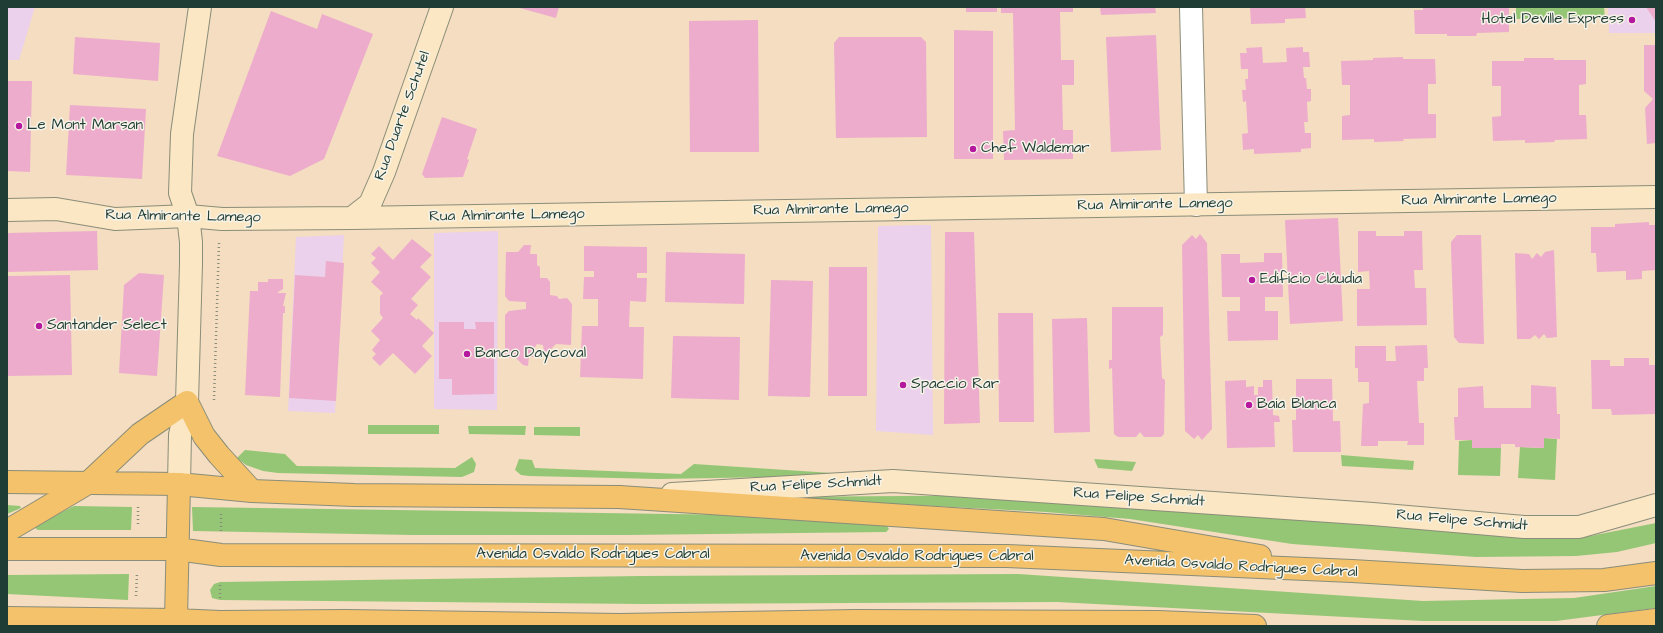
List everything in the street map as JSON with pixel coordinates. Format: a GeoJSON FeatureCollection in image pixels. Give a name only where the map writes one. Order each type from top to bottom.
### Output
{"type":"FeatureCollection","features":[{"type":"Feature","properties":{"kind":"main road"},"geometry":{"type":"LineString","coordinates":[[176,620],[180,435],[187,402],[191,264],[191,242],[188,216],[180,193],[182,134],[200,7]]}},
{"type":"Feature","properties":{"kind":"main road","name":"Rua Duarte Schutel"},"geometry":{"type":"LineString","coordinates":[[352,218],[370,204],[384,172],[442,7]]}},
{"type":"Feature","properties":{"kind":"main road","name":"Rua Almirante Lamego"},"geometry":{"type":"LineString","coordinates":[[7,210],[56,209],[115,219],[188,216],[222,219],[352,218],[1656,197]]}},
{"type":"Feature","properties":{"kind":"main road"},"geometry":{"type":"LineString","coordinates":[[7,531],[88,484],[140,434],[187,402]]}},
{"type":"Feature","properties":{"kind":"main road"},"geometry":{"type":"LineString","coordinates":[[187,402],[204,436],[252,491]]}},
{"type":"Feature","properties":{"kind":"main road","name":"Rua Felipe Schmidt"},"geometry":{"type":"LineString","coordinates":[[619,497],[893,481],[1373,514],[1524,527],[1578,527],[1656,505]]}},
{"type":"Feature","properties":{"kind":"main road"},"geometry":{"type":"LineString","coordinates":[[7,482],[179,484],[252,491],[354,495],[619,497],[1104,529],[1352,572]]}},
{"type":"Feature","properties":{"kind":"main road","name":"Avenida Osvaldo Rodrigues Cabral"},"geometry":{"type":"LineString","coordinates":[[7,549],[177,549],[221,555],[1007,556],[1522,581],[1604,580],[1656,573]]}},
{"type":"Feature","properties":{"kind":"main road"},"geometry":{"type":"LineString","coordinates":[[7,618],[220,622],[345,621],[620,625],[856,621],[1150,622],[1254,626]]}},
{"type":"Feature","properties":{"kind":"main road"},"geometry":{"type":"LineString","coordinates":[[1608,626],[1656,620]]}},
{"type":"Feature","properties":{"kind":"street"},"geometry":{"type":"LineString","coordinates":[[1191,7],[1196,205]]}},
{"type":"Feature","properties":{"kind":"path"},"geometry":{"type":"LineString","coordinates":[[214,402],[219,244],[222,219]]}},
{"type":"Feature","properties":{"kind":"path"},"geometry":{"type":"LineString","coordinates":[[138,507],[138,526]]}},
{"type":"Feature","properties":{"kind":"path"},"geometry":{"type":"LineString","coordinates":[[221,508],[221,532]]}},
{"type":"Feature","properties":{"kind":"path"},"geometry":{"type":"LineString","coordinates":[[136,603],[137,572]]}},
{"type":"Feature","properties":{"kind":"path"},"geometry":{"type":"LineString","coordinates":[[220,582],[220,600]]}},
{"type":"Feature","properties":{"kind":"shaded area"},"geometry":{"type":"Polygon","coordinates":[[[7,7],[35,7],[19,60],[7,60],[7,7]]]}},
{"type":"Feature","properties":{"kind":"shaded area","name":"Hotel Deville Express"},"geometry":{"type":"Polygon","coordinates":[[[1608,7],[1656,7],[1656,33],[1609,33],[1608,7]]]}},
{"type":"Feature","properties":{"kind":"shaded area"},"geometry":{"type":"Polygon","coordinates":[[[931,225],[933,435],[876,431],[878,226],[931,225]]]}},
{"type":"Feature","properties":{"kind":"shaded area"},"geometry":{"type":"Polygon","coordinates":[[[498,231],[497,410],[434,409],[434,233],[498,231]]]}},
{"type":"Feature","properties":{"kind":"shaded area"},"geometry":{"type":"Polygon","coordinates":[[[344,235],[335,413],[288,411],[296,237],[344,235]]]}},
{"type":"Feature","properties":{"kind":"green space"},"geometry":{"type":"Polygon","coordinates":[[[1516,7],[1604,7],[1605,18],[1516,19],[1516,7]]]}},
{"type":"Feature","properties":{"kind":"green space"},"geometry":{"type":"Polygon","coordinates":[[[368,425],[439,425],[439,434],[368,434],[368,425]]]}},
{"type":"Feature","properties":{"kind":"green space"},"geometry":{"type":"Polygon","coordinates":[[[468,426],[526,426],[525,435],[469,434],[468,426]]]}},
{"type":"Feature","properties":{"kind":"green space"},"geometry":{"type":"Polygon","coordinates":[[[534,427],[580,427],[580,436],[534,435],[534,427]]]}},
{"type":"Feature","properties":{"kind":"green space"},"geometry":{"type":"Polygon","coordinates":[[[1544,438],[1557,439],[1555,480],[1518,478],[1520,447],[1543,448],[1544,438]]]}},
{"type":"Feature","properties":{"kind":"green space"},"geometry":{"type":"Polygon","coordinates":[[[1472,440],[1473,448],[1501,448],[1500,476],[1458,475],[1459,441],[1472,440]]]}},
{"type":"Feature","properties":{"kind":"green space"},"geometry":{"type":"Polygon","coordinates":[[[245,450],[285,454],[297,466],[455,468],[472,457],[476,464],[474,472],[462,477],[278,473],[263,471],[246,465],[237,458],[245,450]]]}},
{"type":"Feature","properties":{"kind":"green space"},"geometry":{"type":"Polygon","coordinates":[[[1341,455],[1414,461],[1413,470],[1342,466],[1341,455]]]}},
{"type":"Feature","properties":{"kind":"green space"},"geometry":{"type":"Polygon","coordinates":[[[519,459],[532,460],[535,468],[681,474],[694,464],[832,473],[833,475],[659,479],[529,476],[521,475],[515,470],[519,459]]]}},
{"type":"Feature","properties":{"kind":"green space"},"geometry":{"type":"Polygon","coordinates":[[[1094,459],[1136,462],[1132,471],[1098,468],[1094,459]]]}},
{"type":"Feature","properties":{"kind":"green space"},"geometry":{"type":"Polygon","coordinates":[[[1042,495],[1338,523],[1468,531],[1554,539],[1580,538],[1656,523],[1656,543],[1617,552],[1576,556],[1476,557],[1292,544],[1130,519],[1046,512],[765,497],[1042,495]]]}},
{"type":"Feature","properties":{"kind":"green space"},"geometry":{"type":"Polygon","coordinates":[[[7,505],[20,506],[21,508],[7,514],[7,505]]]}},
{"type":"Feature","properties":{"kind":"green space"},"geometry":{"type":"Polygon","coordinates":[[[74,506],[132,507],[131,530],[38,530],[35,528],[36,525],[74,506]]]}},
{"type":"Feature","properties":{"kind":"green space"},"geometry":{"type":"Polygon","coordinates":[[[192,507],[739,515],[887,526],[889,529],[886,532],[626,535],[413,535],[193,531],[192,507]]]}},
{"type":"Feature","properties":{"kind":"green space"},"geometry":{"type":"Polygon","coordinates":[[[129,574],[128,600],[7,594],[7,575],[129,574]]]}},
{"type":"Feature","properties":{"kind":"green space"},"geometry":{"type":"Polygon","coordinates":[[[1018,574],[1423,601],[1574,598],[1656,586],[1656,608],[1556,621],[1423,621],[1057,602],[644,604],[220,600],[212,598],[210,590],[214,584],[220,582],[641,576],[1018,574]]]}},
{"type":"Feature","properties":{"kind":"building"},"geometry":{"type":"Polygon","coordinates":[[[516,7],[559,7],[556,18],[516,7]]]}},
{"type":"Feature","properties":{"kind":"building"},"geometry":{"type":"Polygon","coordinates":[[[966,7],[997,7],[997,12],[966,12],[966,7]]]}},
{"type":"Feature","properties":{"kind":"building"},"geometry":{"type":"Polygon","coordinates":[[[1001,7],[1073,7],[1073,12],[1060,12],[1061,60],[1074,60],[1074,85],[1062,85],[1063,130],[1073,130],[1073,159],[1004,160],[1003,131],[1015,130],[1013,13],[1001,13],[1001,7]]]}},
{"type":"Feature","properties":{"kind":"building"},"geometry":{"type":"Polygon","coordinates":[[[1100,7],[1155,7],[1156,13],[1101,15],[1100,7]]]}},
{"type":"Feature","properties":{"kind":"building"},"geometry":{"type":"Polygon","coordinates":[[[1250,7],[1305,7],[1306,18],[1285,19],[1285,23],[1251,24],[1250,7]]]}},
{"type":"Feature","properties":{"kind":"building"},"geometry":{"type":"Polygon","coordinates":[[[1423,7],[1509,8],[1509,32],[1477,33],[1476,36],[1415,34],[1414,10],[1423,10],[1423,7]]]}},
{"type":"Feature","properties":{"kind":"building"},"geometry":{"type":"Polygon","coordinates":[[[1646,7],[1656,7],[1656,22],[1646,7]]]}},
{"type":"Feature","properties":{"kind":"building"},"geometry":{"type":"Polygon","coordinates":[[[271,11],[317,29],[322,14],[373,34],[324,159],[290,176],[217,156],[271,11]]]}},
{"type":"Feature","properties":{"kind":"building"},"geometry":{"type":"Polygon","coordinates":[[[758,20],[759,152],[690,152],[689,21],[758,20]]]}},
{"type":"Feature","properties":{"kind":"building"},"geometry":{"type":"Polygon","coordinates":[[[954,30],[993,31],[993,159],[954,159],[954,30]]]}},
{"type":"Feature","properties":{"kind":"building"},"geometry":{"type":"Polygon","coordinates":[[[1156,35],[1161,150],[1111,152],[1106,37],[1156,35]]]}},
{"type":"Feature","properties":{"kind":"building"},"geometry":{"type":"Polygon","coordinates":[[[75,37],[160,43],[158,81],[73,74],[75,37]]]}},
{"type":"Feature","properties":{"kind":"building"},"geometry":{"type":"Polygon","coordinates":[[[839,37],[921,37],[926,42],[927,137],[836,138],[834,43],[839,37]]]}},
{"type":"Feature","properties":{"kind":"building"},"geometry":{"type":"Polygon","coordinates":[[[1644,45],[1656,45],[1656,143],[1647,144],[1645,108],[1653,99],[1644,91],[1644,45]]]}},
{"type":"Feature","properties":{"kind":"building"},"geometry":{"type":"Polygon","coordinates":[[[1262,47],[1263,63],[1287,62],[1286,48],[1303,47],[1303,52],[1309,52],[1310,67],[1303,67],[1307,89],[1311,89],[1311,101],[1307,102],[1308,122],[1304,122],[1305,133],[1311,133],[1311,148],[1301,149],[1301,152],[1254,154],[1254,149],[1243,150],[1242,134],[1248,133],[1246,101],[1243,102],[1242,90],[1246,90],[1245,79],[1248,79],[1248,69],[1241,69],[1240,53],[1247,53],[1246,48],[1262,47]]]}},
{"type":"Feature","properties":{"kind":"building"},"geometry":{"type":"Polygon","coordinates":[[[1403,57],[1403,59],[1435,59],[1436,84],[1428,84],[1428,114],[1436,114],[1436,138],[1374,142],[1374,139],[1342,140],[1342,116],[1350,115],[1350,85],[1342,85],[1341,61],[1403,57]]]}},
{"type":"Feature","properties":{"kind":"building"},"geometry":{"type":"Polygon","coordinates":[[[1524,58],[1586,60],[1586,84],[1579,85],[1579,115],[1586,115],[1587,139],[1525,143],[1525,140],[1493,141],[1492,117],[1501,116],[1501,86],[1492,86],[1492,61],[1524,61],[1524,58]]]}},
{"type":"Feature","properties":{"kind":"building","name":"Le Mont Marsan"},"geometry":{"type":"Polygon","coordinates":[[[7,81],[32,81],[30,172],[7,171],[7,81]]]}},
{"type":"Feature","properties":{"kind":"building"},"geometry":{"type":"Polygon","coordinates":[[[70,105],[146,109],[142,179],[66,175],[70,105]]]}},
{"type":"Feature","properties":{"kind":"building"},"geometry":{"type":"Polygon","coordinates":[[[442,117],[477,129],[463,177],[425,178],[422,174],[442,117]]]}},
{"type":"Feature","properties":{"kind":"building"},"geometry":{"type":"Polygon","coordinates":[[[1338,218],[1343,321],[1290,324],[1285,220],[1338,218]]]}},
{"type":"Feature","properties":{"kind":"building"},"geometry":{"type":"Polygon","coordinates":[[[1649,222],[1649,225],[1656,225],[1656,270],[1642,271],[1642,279],[1626,280],[1626,271],[1597,272],[1596,253],[1591,253],[1591,227],[1615,227],[1615,224],[1649,222]]]}},
{"type":"Feature","properties":{"kind":"building"},"geometry":{"type":"Polygon","coordinates":[[[97,231],[98,270],[7,272],[7,233],[97,231]]]}},
{"type":"Feature","properties":{"kind":"building"},"geometry":{"type":"Polygon","coordinates":[[[1358,231],[1376,231],[1376,236],[1404,236],[1404,231],[1422,231],[1423,270],[1414,270],[1415,288],[1426,288],[1427,325],[1357,326],[1357,289],[1370,289],[1369,271],[1358,272],[1358,231]]]}},
{"type":"Feature","properties":{"kind":"building"},"geometry":{"type":"Polygon","coordinates":[[[945,232],[974,232],[980,423],[944,424],[945,232]]]}},
{"type":"Feature","properties":{"kind":"building"},"geometry":{"type":"Polygon","coordinates":[[[1200,234],[1207,243],[1212,429],[1202,440],[1198,435],[1194,439],[1185,431],[1182,245],[1192,235],[1196,239],[1200,234]]]}},
{"type":"Feature","properties":{"kind":"building"},"geometry":{"type":"Polygon","coordinates":[[[1457,235],[1481,235],[1484,344],[1459,343],[1454,337],[1451,242],[1457,235]]]}},
{"type":"Feature","properties":{"kind":"building"},"geometry":{"type":"Polygon","coordinates":[[[412,239],[432,255],[420,267],[431,277],[411,299],[418,305],[410,314],[417,320],[418,318],[434,333],[422,346],[432,356],[415,374],[393,353],[380,366],[372,358],[376,354],[372,350],[380,340],[371,331],[383,318],[380,314],[380,296],[383,293],[371,282],[380,272],[371,263],[376,258],[371,254],[379,246],[393,260],[412,239]]]}},
{"type":"Feature","properties":{"kind":"building"},"geometry":{"type":"Polygon","coordinates":[[[524,245],[531,245],[530,254],[537,254],[537,265],[540,267],[540,278],[547,278],[550,282],[550,295],[557,296],[559,299],[567,298],[572,304],[571,345],[556,344],[548,352],[544,351],[543,345],[537,344],[535,347],[534,357],[529,357],[528,366],[523,365],[516,358],[505,358],[505,315],[509,311],[526,309],[526,302],[509,301],[505,296],[506,252],[518,252],[524,245]]]}},
{"type":"Feature","properties":{"kind":"building"},"geometry":{"type":"Polygon","coordinates":[[[584,246],[647,247],[647,273],[637,273],[637,278],[647,278],[646,302],[630,301],[629,327],[644,327],[643,379],[580,377],[582,326],[598,326],[598,299],[583,299],[584,277],[594,277],[594,271],[584,271],[584,246]]]}},
{"type":"Feature","properties":{"kind":"building"},"geometry":{"type":"Polygon","coordinates":[[[1554,250],[1557,337],[1547,338],[1544,334],[1539,339],[1535,335],[1530,339],[1517,339],[1515,253],[1529,254],[1532,259],[1537,253],[1541,257],[1545,252],[1554,250]]]}},
{"type":"Feature","properties":{"kind":"building"},"geometry":{"type":"Polygon","coordinates":[[[666,252],[745,254],[744,304],[665,302],[666,252]]]}},
{"type":"Feature","properties":{"kind":"building","name":"Edifício Cláudia"},"geometry":{"type":"Polygon","coordinates":[[[1264,253],[1282,253],[1283,297],[1265,297],[1265,311],[1278,311],[1278,340],[1228,341],[1227,311],[1240,311],[1240,297],[1222,297],[1221,254],[1240,254],[1240,263],[1264,262],[1264,253]]]}},
{"type":"Feature","properties":{"kind":"building"},"geometry":{"type":"Polygon","coordinates":[[[326,261],[344,263],[336,401],[289,398],[295,275],[325,277],[326,261]]]}},
{"type":"Feature","properties":{"kind":"building"},"geometry":{"type":"Polygon","coordinates":[[[829,267],[867,267],[867,396],[828,396],[829,267]]]}},
{"type":"Feature","properties":{"kind":"building"},"geometry":{"type":"Polygon","coordinates":[[[139,273],[164,275],[157,376],[119,373],[124,285],[139,273]]]}},
{"type":"Feature","properties":{"kind":"building","name":"Santander Select"},"geometry":{"type":"Polygon","coordinates":[[[70,275],[72,375],[7,376],[7,276],[70,275]]]}},
{"type":"Feature","properties":{"kind":"building"},"geometry":{"type":"Polygon","coordinates":[[[268,279],[283,279],[283,289],[278,293],[286,293],[283,306],[285,306],[285,313],[283,313],[280,397],[245,395],[250,291],[258,291],[258,282],[268,282],[268,279]]]}},
{"type":"Feature","properties":{"kind":"building"},"geometry":{"type":"Polygon","coordinates":[[[771,280],[813,281],[810,397],[768,396],[771,280]]]}},
{"type":"Feature","properties":{"kind":"building"},"geometry":{"type":"Polygon","coordinates":[[[1112,307],[1163,307],[1163,335],[1160,337],[1162,378],[1165,380],[1164,434],[1161,437],[1144,437],[1140,432],[1136,437],[1118,437],[1114,434],[1112,368],[1109,369],[1109,360],[1112,360],[1112,307]]]}},
{"type":"Feature","properties":{"kind":"building"},"geometry":{"type":"Polygon","coordinates":[[[998,313],[1033,313],[1034,422],[999,422],[998,313]]]}},
{"type":"Feature","properties":{"kind":"building"},"geometry":{"type":"Polygon","coordinates":[[[1087,318],[1090,432],[1054,433],[1052,319],[1087,318]]]}},
{"type":"Feature","properties":{"kind":"building","name":"Banco Daycoval"},"geometry":{"type":"Polygon","coordinates":[[[439,322],[464,322],[464,329],[476,329],[475,322],[494,322],[494,394],[452,395],[452,379],[439,379],[439,322]]]}},
{"type":"Feature","properties":{"kind":"building"},"geometry":{"type":"Polygon","coordinates":[[[673,336],[740,337],[739,400],[671,398],[673,336]]]}},
{"type":"Feature","properties":{"kind":"building"},"geometry":{"type":"Polygon","coordinates":[[[1427,345],[1428,368],[1424,368],[1424,381],[1417,381],[1419,423],[1424,423],[1424,445],[1407,445],[1408,441],[1378,441],[1378,446],[1361,446],[1363,404],[1369,403],[1369,382],[1358,382],[1358,368],[1355,368],[1355,346],[1386,346],[1386,361],[1396,361],[1395,346],[1427,345]]]}},
{"type":"Feature","properties":{"kind":"building"},"geometry":{"type":"Polygon","coordinates":[[[1624,358],[1649,358],[1649,365],[1656,365],[1656,414],[1612,415],[1611,409],[1592,409],[1591,360],[1610,360],[1610,366],[1624,366],[1624,358]]]}},
{"type":"Feature","properties":{"kind":"building"},"geometry":{"type":"Polygon","coordinates":[[[1296,379],[1332,379],[1333,421],[1340,421],[1341,452],[1293,452],[1292,420],[1296,420],[1296,379]]]}},
{"type":"Feature","properties":{"kind":"building","name":"Baía Blanca"},"geometry":{"type":"Polygon","coordinates":[[[1246,380],[1246,387],[1254,386],[1254,395],[1258,395],[1258,387],[1263,387],[1263,380],[1272,380],[1273,415],[1279,416],[1280,422],[1274,422],[1275,447],[1227,448],[1225,381],[1246,380]]]}},
{"type":"Feature","properties":{"kind":"building"},"geometry":{"type":"Polygon","coordinates":[[[1531,385],[1556,387],[1557,414],[1560,414],[1560,439],[1544,438],[1544,448],[1515,447],[1515,444],[1501,444],[1501,448],[1472,448],[1472,440],[1455,440],[1454,417],[1458,417],[1458,388],[1483,386],[1484,408],[1531,408],[1531,385]]]}},
{"type":"Feature","properties":{"kind":"place","name":"Hotel Deville Express"},"geometry":{"type":"Point","coordinates":[1632,20]}},
{"type":"Feature","properties":{"kind":"place","name":"Le Mont Marsan"},"geometry":{"type":"Point","coordinates":[19,126]}},
{"type":"Feature","properties":{"kind":"place","name":"Chef Waldemar"},"geometry":{"type":"Point","coordinates":[973,149]}},
{"type":"Feature","properties":{"kind":"place","name":"Edifício Cláudia"},"geometry":{"type":"Point","coordinates":[1252,280]}},
{"type":"Feature","properties":{"kind":"place","name":"Santander Select"},"geometry":{"type":"Point","coordinates":[39,326]}},
{"type":"Feature","properties":{"kind":"place","name":"Banco Daycoval"},"geometry":{"type":"Point","coordinates":[467,354]}},
{"type":"Feature","properties":{"kind":"place","name":"Spaccio Rar"},"geometry":{"type":"Point","coordinates":[903,385]}},
{"type":"Feature","properties":{"kind":"place","name":"Baía Blanca"},"geometry":{"type":"Point","coordinates":[1249,405]}}]}
